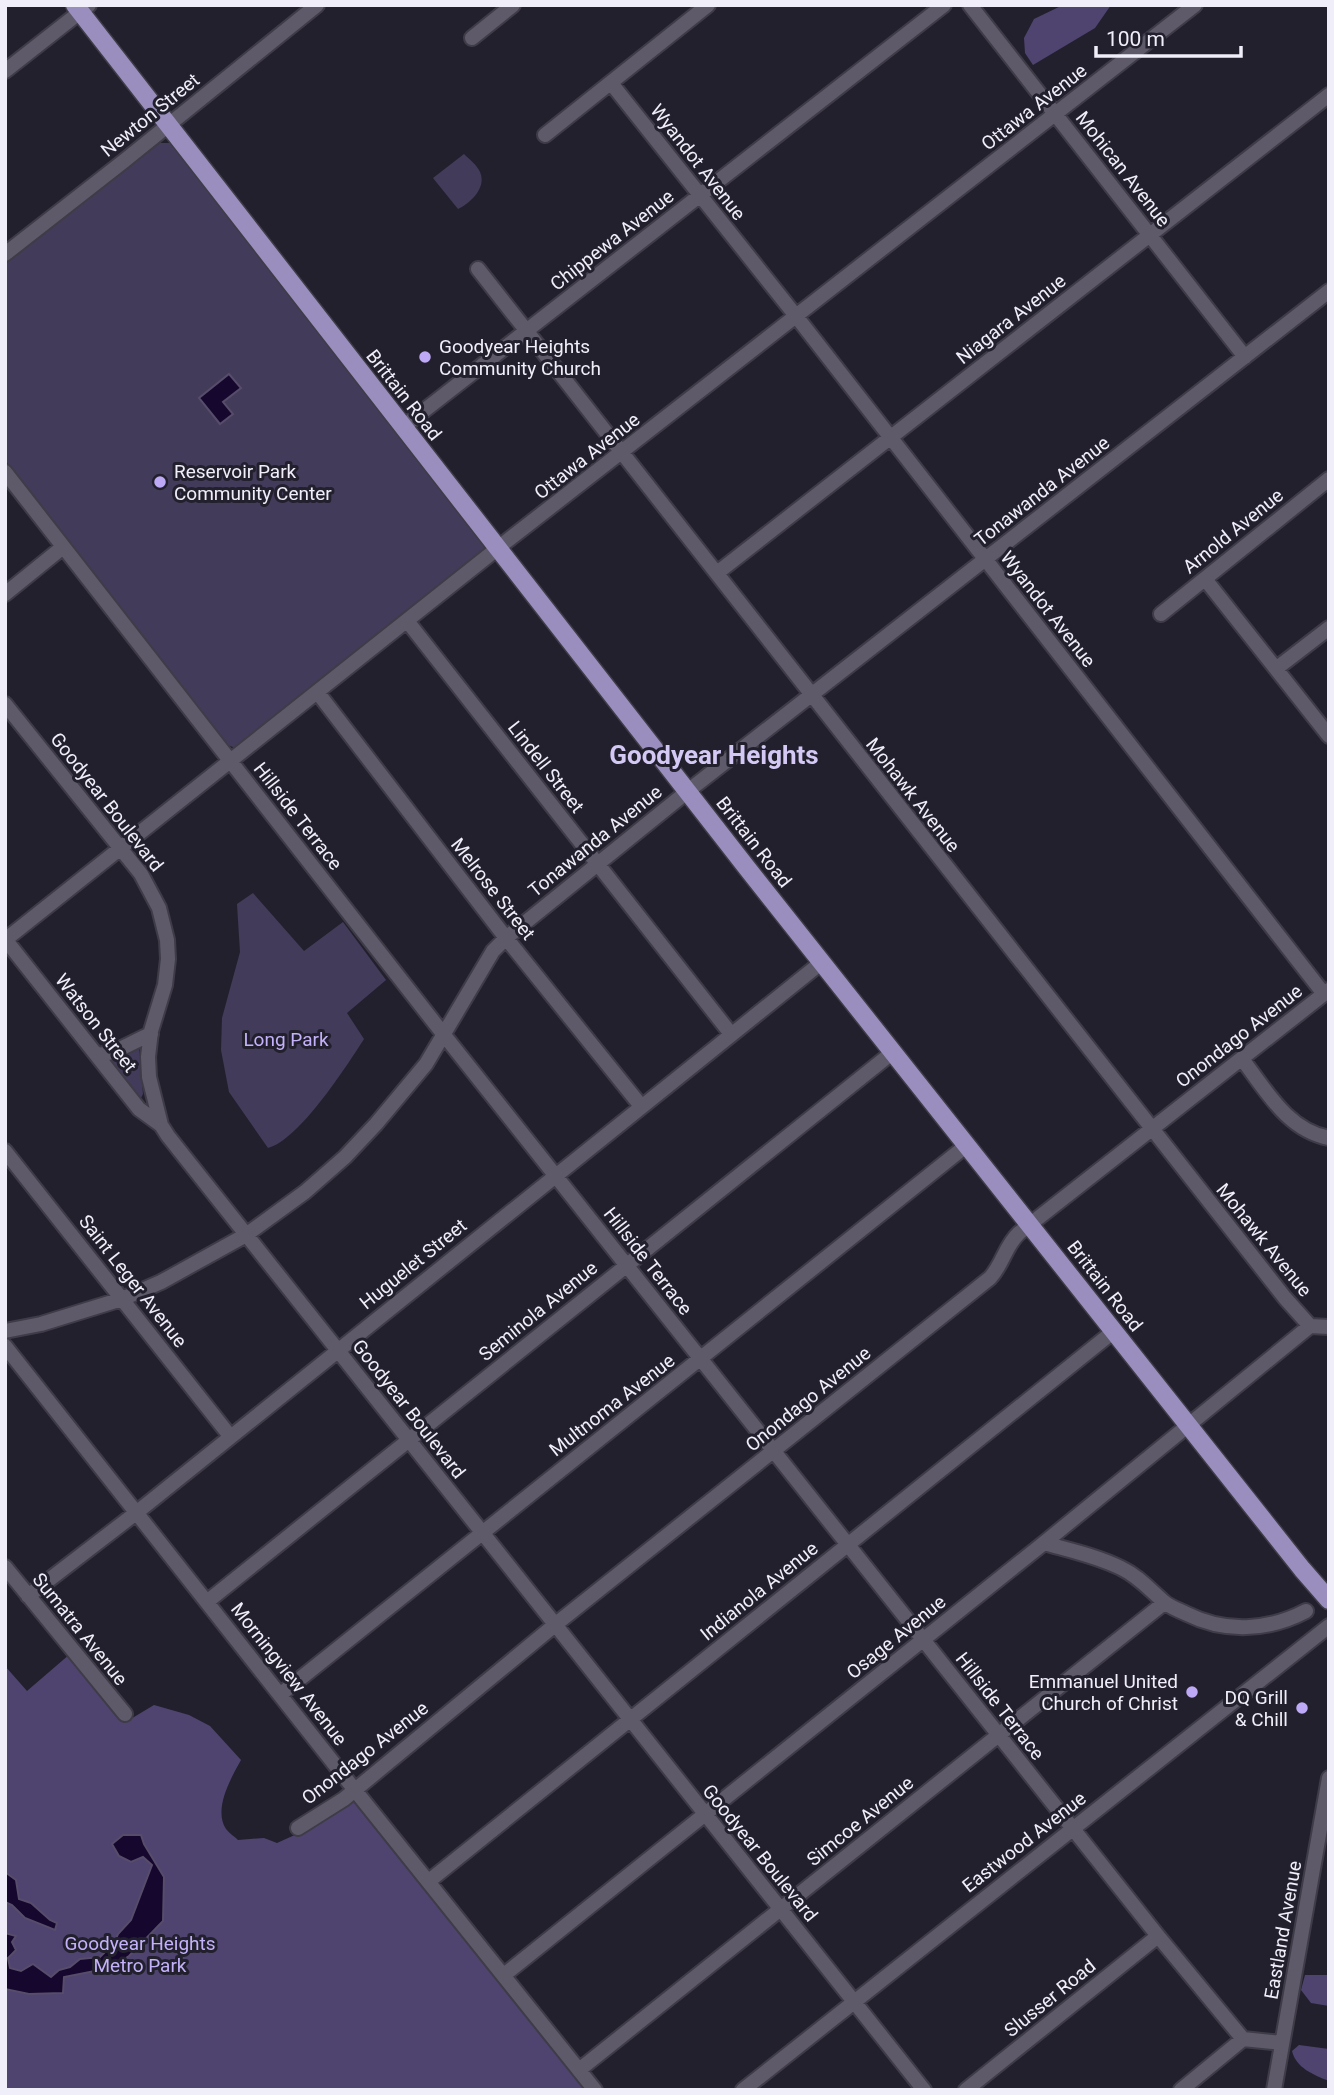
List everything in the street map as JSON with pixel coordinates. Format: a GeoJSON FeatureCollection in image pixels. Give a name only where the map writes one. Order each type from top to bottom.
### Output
{"type":"FeatureCollection","features":[{"type":"Feature","properties":{"kind":"main road","name":"Brittain Road"},"geometry":{"type":"LineString","coordinates":[[81,7],[167,126],[822,962],[1329,1600]]}},
{"type":"Feature","properties":{"kind":"street","name":"Newton Street"},"geometry":{"type":"LineString","coordinates":[[5,254],[317,5]]}},
{"type":"Feature","properties":{"kind":"street"},"geometry":{"type":"LineString","coordinates":[[472,37],[513,5]]}},
{"type":"Feature","properties":{"kind":"street"},"geometry":{"type":"LineString","coordinates":[[545,135],[708,5]]}},
{"type":"Feature","properties":{"kind":"street","name":"Chippewa Avenue"},"geometry":{"type":"LineString","coordinates":[[403,427],[944,5]]}},
{"type":"Feature","properties":{"kind":"street","name":"Mohican Avenue"},"geometry":{"type":"LineString","coordinates":[[970,5],[1245,356]]}},
{"type":"Feature","properties":{"kind":"street","name":"Ottawa Avenue"},"geometry":{"type":"LineString","coordinates":[[5,940],[498,548],[1195,5]]}},
{"type":"Feature","properties":{"kind":"street"},"geometry":{"type":"LineString","coordinates":[[5,71],[81,7]]}},
{"type":"Feature","properties":{"kind":"street","name":"Wyandot Avenue"},"geometry":{"type":"LineString","coordinates":[[611,83],[1326,992]]}},
{"type":"Feature","properties":{"kind":"street","name":"Niagara Avenue"},"geometry":{"type":"LineString","coordinates":[[717,573],[1329,95]]}},
{"type":"Feature","properties":{"kind":"street","name":"Mohawk Avenue"},"geometry":{"type":"LineString","coordinates":[[478,269],[1285,1298],[1310,1326],[1329,1327]]}},
{"type":"Feature","properties":{"kind":"street","name":"Tonawanda Avenue"},"geometry":{"type":"LineString","coordinates":[[5,1331],[41,1324],[122,1299],[189,1268],[246,1235],[306,1192],[345,1157],[426,1064],[493,951],[506,938],[688,791],[1329,291]]}},
{"type":"Feature","properties":{"kind":"street","name":"Hillside Terrace"},"geometry":{"type":"LineString","coordinates":[[5,472],[444,1035],[997,1735],[1243,2039]]}},
{"type":"Feature","properties":{"kind":"street","name":"Arnold Avenue"},"geometry":{"type":"LineString","coordinates":[[1161,614],[1329,479]]}},
{"type":"Feature","properties":{"kind":"street"},"geometry":{"type":"LineString","coordinates":[[5,594],[63,547]]}},
{"type":"Feature","properties":{"kind":"street"},"geometry":{"type":"LineString","coordinates":[[1205,579],[1329,736]]}},
{"type":"Feature","properties":{"kind":"street","name":"Lindell Street"},"geometry":{"type":"LineString","coordinates":[[408,622],[731,1034]]}},
{"type":"Feature","properties":{"kind":"street"},"geometry":{"type":"LineString","coordinates":[[1277,668],[1329,628]]}},
{"type":"Feature","properties":{"kind":"street","name":"Melrose Street"},"geometry":{"type":"LineString","coordinates":[[318,693],[506,938],[640,1106]]}},
{"type":"Feature","properties":{"kind":"street","name":"Goodyear Boulevard"},"geometry":{"type":"LineString","coordinates":[[5,704],[141,874],[156,900],[164,923],[168,959],[165,985],[151,1034],[148,1057],[149,1077],[161,1125],[189,1164],[924,2090]]}},
{"type":"Feature","properties":{"kind":"street","name":"Watson Street"},"geometry":{"type":"LineString","coordinates":[[5,940],[139,1109],[161,1125]]}},
{"type":"Feature","properties":{"kind":"street","name":"Huguelet Street"},"geometry":{"type":"LineString","coordinates":[[28,1596],[136,1513],[822,962]]}},
{"type":"Feature","properties":{"kind":"street","name":"Onondago Avenue"},"geometry":{"type":"LineString","coordinates":[[298,1828],[344,1799],[556,1624],[990,1278],[1008,1244],[1030,1225],[1326,992]]}},
{"type":"Feature","properties":{"kind":"street"},"geometry":{"type":"LineString","coordinates":[[97,1055],[123,1049],[151,1034]]}},
{"type":"Feature","properties":{"kind":"street","name":"Seminola Avenue"},"geometry":{"type":"LineString","coordinates":[[208,1601],[893,1052]]}},
{"type":"Feature","properties":{"kind":"street"},"geometry":{"type":"LineString","coordinates":[[1242,1059],[1290,1120],[1310,1133],[1329,1138]]}},
{"type":"Feature","properties":{"kind":"street","name":"Multnoma Avenue"},"geometry":{"type":"LineString","coordinates":[[281,1694],[967,1145]]}},
{"type":"Feature","properties":{"kind":"street","name":"Saint Leger Avenue"},"geometry":{"type":"LineString","coordinates":[[5,1151],[230,1436]]}},
{"type":"Feature","properties":{"kind":"street","name":"Osage Avenue"},"geometry":{"type":"LineString","coordinates":[[504,1975],[1044,1543],[1310,1326]]}},
{"type":"Feature","properties":{"kind":"street","name":"Indianola Avenue"},"geometry":{"type":"LineString","coordinates":[[429,1881],[1114,1331]]}},
{"type":"Feature","properties":{"kind":"street","name":"Morningview Avenue"},"geometry":{"type":"LineString","coordinates":[[5,1346],[595,2090]]}},
{"type":"Feature","properties":{"kind":"street"},"geometry":{"type":"LineString","coordinates":[[1044,1543],[1121,1568],[1151,1589],[1164,1603],[1205,1622],[1233,1628],[1265,1625],[1306,1611]]}},
{"type":"Feature","properties":{"kind":"street","name":"Sumatra Avenue"},"geometry":{"type":"LineString","coordinates":[[5,1567],[125,1714]]}},
{"type":"Feature","properties":{"kind":"street","name":"Simcoe Avenue"},"geometry":{"type":"LineString","coordinates":[[579,2070],[1164,1603]]}},
{"type":"Feature","properties":{"kind":"street","name":"Eastwood Avenue"},"geometry":{"type":"LineString","coordinates":[[743,2090],[1329,1626]]}},
{"type":"Feature","properties":{"kind":"street","name":"Eastland Avenue"},"geometry":{"type":"LineString","coordinates":[[1274,2090],[1329,1778]]}},
{"type":"Feature","properties":{"kind":"street","name":"Slusser Road"},"geometry":{"type":"LineString","coordinates":[[966,2090],[1157,1936]]}},
{"type":"Feature","properties":{"kind":"street"},"geometry":{"type":"LineString","coordinates":[[1181,2090],[1243,2039],[1282,2043]]}},
{"type":"Feature","properties":{"kind":"green space"},"geometry":{"type":"Polygon","coordinates":[[[1063,5],[1111,5],[1095,28],[1033,65],[1025,53],[1024,38],[1034,19],[1063,5]]]}},
{"type":"Feature","properties":{"kind":"green space"},"geometry":{"type":"Polygon","coordinates":[[[160,143],[173,143],[490,546],[240,750],[228,745],[5,460],[5,264],[160,143]]]}},
{"type":"Feature","properties":{"kind":"green space"},"geometry":{"type":"Polygon","coordinates":[[[464,154],[479,169],[482,178],[472,199],[458,209],[433,178],[464,154]]]}},
{"type":"Feature","properties":{"kind":"green space","name":"Long Park"},"geometry":{"type":"Polygon","coordinates":[[[253,893],[304,951],[343,922],[386,980],[347,1013],[364,1039],[334,1084],[294,1132],[268,1148],[229,1092],[221,1050],[222,1018],[240,952],[237,904],[253,893]]]}},
{"type":"Feature","properties":{"kind":"green space"},"geometry":{"type":"Polygon","coordinates":[[[139,1047],[143,1094],[141,1098],[110,1059],[139,1047]]]}},
{"type":"Feature","properties":{"kind":"green space","name":"Goodyear Heights Metro Park"},"geometry":{"type":"Polygon","coordinates":[[[70,1654],[124,1723],[154,1705],[189,1715],[210,1726],[241,1760],[225,1794],[221,1812],[226,1829],[238,1840],[264,1838],[277,1843],[353,1801],[585,2090],[5,2090],[5,1666],[27,1691],[70,1654]]]}},
{"type":"Feature","properties":{"kind":"green space"},"geometry":{"type":"Polygon","coordinates":[[[1305,1975],[1329,1975],[1329,2006],[1311,2003],[1301,1990],[1305,1975]]]}},
{"type":"Feature","properties":{"kind":"green space"},"geometry":{"type":"Polygon","coordinates":[[[1299,2045],[1329,2049],[1329,2081],[1306,2070],[1297,2062],[1292,2051],[1299,2045]]]}},
{"type":"Feature","properties":{"kind":"shaded area"},"geometry":{"type":"Polygon","coordinates":[[[229,374],[241,388],[223,402],[233,414],[220,424],[199,398],[229,374]]]}},
{"type":"Feature","properties":{"kind":"shaded area"},"geometry":{"type":"Polygon","coordinates":[[[123,1835],[141,1835],[164,1877],[163,1921],[129,1956],[110,1968],[64,1977],[63,1993],[29,1994],[5,1989],[5,1933],[16,1936],[12,1942],[16,1950],[8,1958],[10,1968],[21,1971],[33,1964],[51,1977],[80,1959],[100,1957],[114,1943],[118,1934],[131,1920],[152,1865],[143,1857],[131,1862],[119,1856],[112,1844],[123,1835]]]}},
{"type":"Feature","properties":{"kind":"shaded area"},"geometry":{"type":"Polygon","coordinates":[[[5,1872],[16,1880],[19,1899],[31,1903],[57,1923],[55,1930],[25,1918],[5,1902],[5,1872]]]}},
{"type":"Feature","properties":{"kind":"place","name":"Goodyear Heights Community Church"},"geometry":{"type":"Point","coordinates":[425,357]}},
{"type":"Feature","properties":{"kind":"place","name":"Reservoir Park Community Center"},"geometry":{"type":"Point","coordinates":[160,482]}},
{"type":"Feature","properties":{"kind":"place","name":"Emmanuel United Church of Christ"},"geometry":{"type":"Point","coordinates":[1192,1692]}},
{"type":"Feature","properties":{"kind":"place","name":"DQ Grill & Chill"},"geometry":{"type":"Point","coordinates":[1302,1708]}},
{"type":"Feature","properties":{"kind":"district","name":"Goodyear Heights"},"geometry":{"type":"Point","coordinates":[714,755]}}]}
